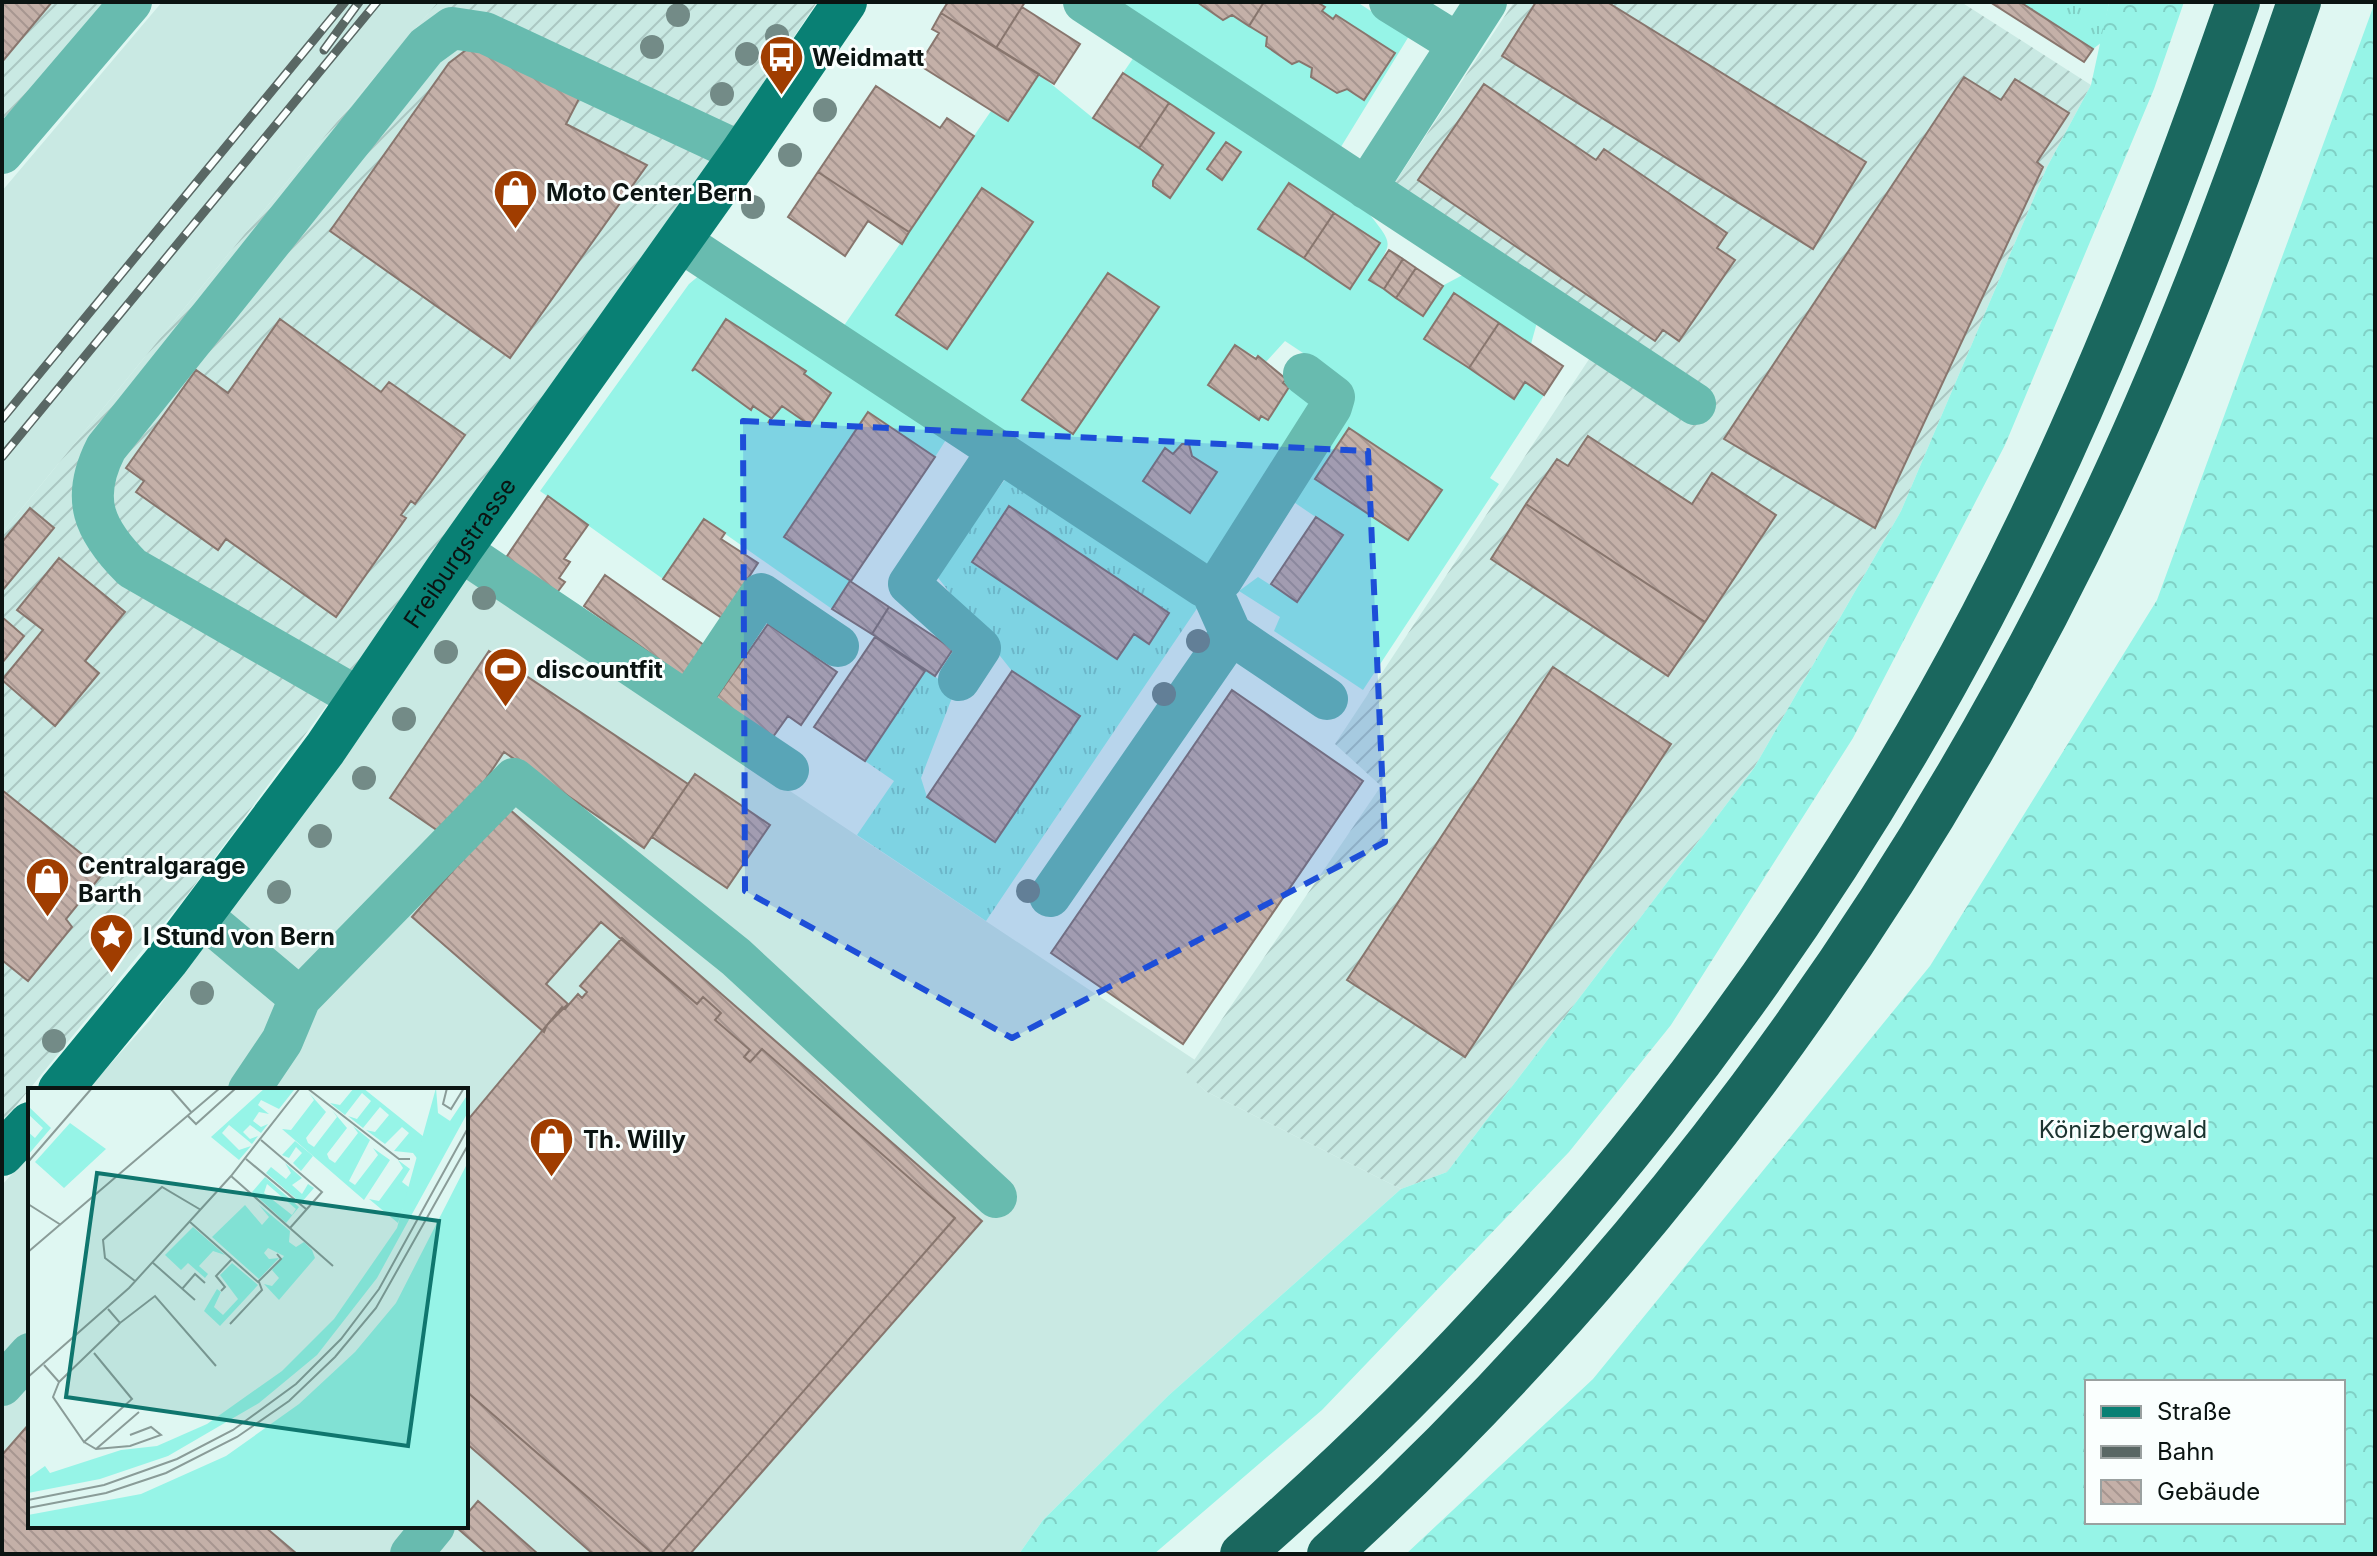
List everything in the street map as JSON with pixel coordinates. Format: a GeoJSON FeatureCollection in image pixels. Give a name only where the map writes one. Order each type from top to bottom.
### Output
{"type":"FeatureCollection","features":[{"type":"Feature","properties":{"kind":"highway"},"geometry":{"type":"LineString","coordinates":[[1242,1554],[1407,1399],[1554,1241],[1680,1087],[1826,880],[1930,710],[2037,505],[2118,324],[2238,2]]}},
{"type":"Feature","properties":{"kind":"highway"},"geometry":{"type":"LineString","coordinates":[[1329,1554],[1456,1432],[1643,1226],[1798,1023],[1919,841],[2028,650],[2119,466],[2209,249],[2299,2]]}},
{"type":"Feature","properties":{"kind":"main road","name":"Freiburgstrasse"},"geometry":{"type":"LineString","coordinates":[[62,1088],[201,915],[360,699],[460,550],[742,153],[845,2]]}},
{"type":"Feature","properties":{"kind":"main road"},"geometry":{"type":"LineString","coordinates":[[2,1154],[28,1126]]}},
{"type":"Feature","properties":{"kind":"street"},"geometry":{"type":"LineString","coordinates":[[2,153],[131,2]]}},
{"type":"Feature","properties":{"kind":"street"},"geometry":{"type":"LineString","coordinates":[[1084,2],[1695,404]]}},
{"type":"Feature","properties":{"kind":"street"},"geometry":{"type":"LineString","coordinates":[[1390,2],[1458,44]]}},
{"type":"Feature","properties":{"kind":"street"},"geometry":{"type":"LineString","coordinates":[[1366,188],[1486,2]]}},
{"type":"Feature","properties":{"kind":"street"},"geometry":{"type":"LineString","coordinates":[[360,699],[132,568],[112,548],[96,522],[92,493],[95,469],[106,448],[426,47],[438,35],[452,28],[469,28],[485,33],[742,153]]}},
{"type":"Feature","properties":{"kind":"street"},"geometry":{"type":"LineString","coordinates":[[680,241],[1196,584],[1210,587],[1222,579],[1331,407],[1334,397],[1304,374]]}},
{"type":"Feature","properties":{"kind":"street"},"geometry":{"type":"LineString","coordinates":[[959,680],[980,648],[909,584],[998,451]]}},
{"type":"Feature","properties":{"kind":"street"},"geometry":{"type":"LineString","coordinates":[[460,550],[788,770]]}},
{"type":"Feature","properties":{"kind":"street"},"geometry":{"type":"LineString","coordinates":[[1210,587],[1231,634],[1327,699]]}},
{"type":"Feature","properties":{"kind":"street"},"geometry":{"type":"LineString","coordinates":[[688,703],[761,594],[838,646]]}},
{"type":"Feature","properties":{"kind":"street"},"geometry":{"type":"LineString","coordinates":[[1050,896],[1231,634]]}},
{"type":"Feature","properties":{"kind":"street"},"geometry":{"type":"LineString","coordinates":[[250,1088],[282,1041],[300,998],[514,779],[736,957],[996,1197]]}},
{"type":"Feature","properties":{"kind":"street"},"geometry":{"type":"LineString","coordinates":[[201,915],[300,998]]}},
{"type":"Feature","properties":{"kind":"street"},"geometry":{"type":"LineString","coordinates":[[2,1385],[28,1356]]}},
{"type":"Feature","properties":{"kind":"street"},"geometry":{"type":"LineString","coordinates":[[411,1554],[432,1528]]}},
{"type":"Feature","properties":{"kind":"highlighted area"},"geometry":{"type":"Polygon","coordinates":[[[743,421],[1368,451],[1385,842],[1012,1038],[745,891],[743,421]]]}},
{"type":"Feature","properties":{"kind":"shaded area"},"geometry":{"type":"Polygon","coordinates":[[[2,2],[149,2],[2,172],[2,2]]]}},
{"type":"Feature","properties":{"kind":"shaded area"},"geometry":{"type":"Polygon","coordinates":[[[162,2],[438,2],[308,156],[2,533],[2,191],[162,2]]]}},
{"type":"Feature","properties":{"kind":"shaded area"},"geometry":{"type":"Polygon","coordinates":[[[438,2],[817,2],[567,378],[188,894],[2,1123],[2,533],[308,156],[438,2]]]}},
{"type":"Feature","properties":{"kind":"shaded area"},"geometry":{"type":"Polygon","coordinates":[[[1514,2],[1961,2],[2091,85],[2047,167],[1901,511],[1754,768],[1447,1172],[1401,1189],[1205,1091],[1186,1072],[1381,786],[1335,744],[1601,341],[1386,196],[1514,2]]]}},
{"type":"Feature","properties":{"kind":"shaded area"},"geometry":{"type":"Polygon","coordinates":[[[465,567],[793,793],[1195,1060],[1187,1072],[1205,1091],[1401,1189],[1169,1395],[1043,1520],[1019,1554],[2,1554],[2,1185],[28,1156],[28,1528],[468,1528],[468,1088],[89,1088],[150,1020],[465,567]]]}},
{"type":"Feature","properties":{"kind":"green space"},"geometry":{"type":"Polygon","coordinates":[[[1109,2],[1197,2],[1223,20],[1232,15],[1267,37],[1266,47],[1292,64],[1299,61],[1312,68],[1311,77],[1336,15],[1333,19],[1322,11],[1325,7],[1317,2],[1357,2],[1409,36],[1336,155],[1109,2]]]}},
{"type":"Feature","properties":{"kind":"green space"},"geometry":{"type":"Polygon","coordinates":[[[2020,2],[2109,2],[2102,42],[2093,49],[2020,2]]]}},
{"type":"Feature","properties":{"kind":"green space"},"geometry":{"type":"Polygon","coordinates":[[[2109,2],[2184,2],[2154,89],[2005,445],[1853,738],[1671,1025],[1569,1152],[1322,1410],[1154,1554],[1019,1554],[1043,1520],[1169,1395],[1401,1189],[1447,1172],[1754,768],[1901,511],[2047,167],[2091,85],[2109,2]]]}},
{"type":"Feature","properties":{"kind":"green space","name":"Könizbergwald"},"geometry":{"type":"Polygon","coordinates":[[[2375,2],[2375,1554],[1406,1554],[1593,1379],[1930,966],[2157,600],[2375,2]]]}},
{"type":"Feature","properties":{"kind":"green space"},"geometry":{"type":"Polygon","coordinates":[[[1134,57],[1367,211],[1383,232],[1388,245],[1370,280],[1423,315],[1442,286],[1472,270],[1539,315],[1531,344],[1563,366],[1490,478],[1499,484],[1363,690],[1274,631],[1280,617],[1239,591],[1258,577],[1297,602],[1342,535],[1282,494],[1351,385],[1285,341],[1266,362],[1234,345],[1208,386],[1259,419],[1261,416],[1267,419],[1289,388],[1283,383],[1286,379],[1318,402],[1212,565],[1202,567],[843,327],[991,111],[1008,121],[1039,74],[1093,118],[1163,165],[1153,186],[1170,197],[1213,133],[1123,73],[1134,57]],[[1226,142],[1207,169],[1222,179],[1240,152],[1226,142]],[[1289,183],[1259,229],[1349,288],[1380,243],[1289,183]],[[983,188],[897,315],[947,349],[1033,222],[983,188]],[[1108,273],[1022,400],[1158,307],[1108,273]],[[1454,293],[1424,339],[1469,368],[1499,323],[1454,293]],[[1182,444],[1173,454],[1165,449],[1143,481],[1190,513],[1217,472],[1192,456],[1189,444],[1182,444]]]}},
{"type":"Feature","properties":{"kind":"green space"},"geometry":{"type":"Polygon","coordinates":[[[701,274],[949,435],[935,457],[867,413],[784,536],[850,581],[832,609],[704,519],[663,579],[540,491],[689,284],[701,274]],[[726,319],[692,371],[695,369],[750,409],[753,406],[771,418],[770,424],[782,406],[810,425],[831,393],[726,319]]]}},
{"type":"Feature","properties":{"kind":"green space"},"geometry":{"type":"Polygon","coordinates":[[[1006,478],[1200,604],[986,921],[857,835],[894,781],[865,761],[925,670],[955,690],[921,778],[927,797],[995,842],[1080,717],[1012,671],[935,574],[1006,478]],[[1009,506],[972,562],[1116,659],[1134,634],[1149,643],[1169,613],[1009,506]]]}},
{"type":"Feature","properties":{"kind":"building"},"geometry":{"type":"Polygon","coordinates":[[[2,2],[52,2],[2,62],[2,2]]]}},
{"type":"Feature","properties":{"kind":"building"},"geometry":{"type":"Polygon","coordinates":[[[948,2],[1025,2],[996,48],[941,13],[948,2]]]}},
{"type":"Feature","properties":{"kind":"building"},"geometry":{"type":"Polygon","coordinates":[[[1197,2],[1264,2],[1249,26],[1232,15],[1223,20],[1197,2]]]}},
{"type":"Feature","properties":{"kind":"building"},"geometry":{"type":"Polygon","coordinates":[[[1264,2],[1317,2],[1325,7],[1322,11],[1333,19],[1336,15],[1395,53],[1364,100],[1347,89],[1337,93],[1311,77],[1312,68],[1299,61],[1292,64],[1266,46],[1267,37],[1249,26],[1264,2]]]}},
{"type":"Feature","properties":{"kind":"building"},"geometry":{"type":"Polygon","coordinates":[[[1536,2],[1607,2],[1866,162],[1813,249],[1502,56],[1536,2]]]}},
{"type":"Feature","properties":{"kind":"building"},"geometry":{"type":"Polygon","coordinates":[[[1990,2],[2020,2],[2093,49],[2084,62],[1990,2]]]}},
{"type":"Feature","properties":{"kind":"building"},"geometry":{"type":"Polygon","coordinates":[[[1022,7],[1080,44],[1054,84],[996,48],[1022,7]]]}},
{"type":"Feature","properties":{"kind":"building"},"geometry":{"type":"Polygon","coordinates":[[[941,13],[1039,74],[1008,121],[919,65],[939,33],[932,29],[941,13]]]}},
{"type":"Feature","properties":{"kind":"building"},"geometry":{"type":"Polygon","coordinates":[[[474,44],[585,87],[566,124],[647,165],[510,358],[330,231],[449,63],[474,44]]]}},
{"type":"Feature","properties":{"kind":"building"},"geometry":{"type":"Polygon","coordinates":[[[1123,73],[1169,103],[1139,148],[1093,118],[1123,73]]]}},
{"type":"Feature","properties":{"kind":"building"},"geometry":{"type":"Polygon","coordinates":[[[1964,77],[2001,100],[2015,79],[2069,113],[2037,162],[2043,167],[1875,528],[1724,439],[1964,77]]]}},
{"type":"Feature","properties":{"kind":"building"},"geometry":{"type":"Polygon","coordinates":[[[1484,84],[1596,160],[1604,149],[1727,233],[1717,248],[1735,260],[1679,341],[1663,330],[1655,341],[1418,180],[1484,84]]]}},
{"type":"Feature","properties":{"kind":"building"},"geometry":{"type":"Polygon","coordinates":[[[876,86],[940,128],[947,118],[974,136],[909,232],[818,172],[876,86]]]}},
{"type":"Feature","properties":{"kind":"building"},"geometry":{"type":"Polygon","coordinates":[[[1169,103],[1214,133],[1170,198],[1153,186],[1163,165],[1139,148],[1169,103]]]}},
{"type":"Feature","properties":{"kind":"building"},"geometry":{"type":"Polygon","coordinates":[[[1226,142],[1241,152],[1222,180],[1207,169],[1226,142]]]}},
{"type":"Feature","properties":{"kind":"building"},"geometry":{"type":"Polygon","coordinates":[[[818,172],[909,232],[902,244],[868,221],[845,256],[788,217],[818,172]]]}},
{"type":"Feature","properties":{"kind":"building"},"geometry":{"type":"Polygon","coordinates":[[[1289,183],[1334,213],[1304,258],[1258,229],[1289,183]]]}},
{"type":"Feature","properties":{"kind":"building"},"geometry":{"type":"Polygon","coordinates":[[[982,188],[1033,222],[947,349],[896,315],[982,188]]]}},
{"type":"Feature","properties":{"kind":"building"},"geometry":{"type":"Polygon","coordinates":[[[1334,213],[1380,243],[1350,289],[1304,258],[1334,213]]]}},
{"type":"Feature","properties":{"kind":"building"},"geometry":{"type":"Polygon","coordinates":[[[1389,250],[1403,259],[1384,289],[1369,280],[1389,250]]]}},
{"type":"Feature","properties":{"kind":"building"},"geometry":{"type":"Polygon","coordinates":[[[1403,259],[1416,268],[1396,298],[1384,289],[1403,259]]]}},
{"type":"Feature","properties":{"kind":"building"},"geometry":{"type":"Polygon","coordinates":[[[1416,268],[1443,286],[1423,316],[1396,298],[1416,268]]]}},
{"type":"Feature","properties":{"kind":"building"},"geometry":{"type":"Polygon","coordinates":[[[1108,273],[1159,307],[1073,434],[1022,400],[1108,273]]]}},
{"type":"Feature","properties":{"kind":"building"},"geometry":{"type":"Polygon","coordinates":[[[1454,293],[1499,323],[1469,368],[1424,339],[1454,293]]]}},
{"type":"Feature","properties":{"kind":"building"},"geometry":{"type":"Polygon","coordinates":[[[280,319],[381,392],[389,382],[465,435],[415,504],[411,501],[401,515],[406,518],[336,617],[226,539],[218,550],[136,492],[144,481],[126,468],[196,370],[228,393],[280,319]]]}},
{"type":"Feature","properties":{"kind":"building"},"geometry":{"type":"Polygon","coordinates":[[[726,319],[806,371],[804,374],[831,393],[810,425],[782,406],[768,423],[771,418],[753,406],[751,410],[695,369],[692,371],[726,319]]]}},
{"type":"Feature","properties":{"kind":"building"},"geometry":{"type":"Polygon","coordinates":[[[1499,323],[1563,366],[1544,395],[1525,382],[1514,399],[1469,368],[1499,323]]]}},
{"type":"Feature","properties":{"kind":"building"},"geometry":{"type":"Polygon","coordinates":[[[1235,345],[1256,359],[1258,356],[1286,379],[1283,383],[1289,387],[1268,420],[1261,416],[1259,420],[1208,385],[1235,345]]]}},
{"type":"Feature","properties":{"kind":"building"},"geometry":{"type":"Polygon","coordinates":[[[868,412],[935,457],[851,581],[784,537],[868,412]]]}},
{"type":"Feature","properties":{"kind":"building"},"geometry":{"type":"Polygon","coordinates":[[[1349,428],[1442,490],[1408,540],[1315,479],[1349,428]]]}},
{"type":"Feature","properties":{"kind":"building"},"geometry":{"type":"Polygon","coordinates":[[[1588,436],[1692,504],[1712,473],[1776,515],[1705,622],[1526,504],[1557,459],[1568,466],[1588,436]]]}},
{"type":"Feature","properties":{"kind":"building"},"geometry":{"type":"Polygon","coordinates":[[[1182,444],[1189,444],[1192,456],[1217,472],[1190,513],[1143,481],[1165,448],[1173,454],[1182,444]]]}},
{"type":"Feature","properties":{"kind":"building"},"geometry":{"type":"Polygon","coordinates":[[[548,496],[588,525],[564,559],[570,562],[559,578],[565,582],[556,594],[505,559],[548,496]]]}},
{"type":"Feature","properties":{"kind":"building"},"geometry":{"type":"Polygon","coordinates":[[[1526,504],[1705,622],[1668,676],[1491,559],[1526,504]]]}},
{"type":"Feature","properties":{"kind":"building"},"geometry":{"type":"Polygon","coordinates":[[[1009,506],[1169,613],[1149,644],[1134,634],[1117,659],[972,562],[1009,506]]]}},
{"type":"Feature","properties":{"kind":"building"},"geometry":{"type":"Polygon","coordinates":[[[30,508],[54,528],[2,591],[2,542],[30,508]]]}},
{"type":"Feature","properties":{"kind":"building"},"geometry":{"type":"Polygon","coordinates":[[[1316,517],[1343,535],[1297,602],[1271,584],[1316,517]]]}},
{"type":"Feature","properties":{"kind":"building"},"geometry":{"type":"Polygon","coordinates":[[[704,519],[725,533],[721,539],[758,563],[722,618],[663,579],[704,519]]]}},
{"type":"Feature","properties":{"kind":"building"},"geometry":{"type":"Polygon","coordinates":[[[59,558],[125,612],[85,661],[99,673],[55,726],[2,680],[43,630],[17,610],[59,558]]]}},
{"type":"Feature","properties":{"kind":"building"},"geometry":{"type":"Polygon","coordinates":[[[605,575],[711,650],[689,681],[584,606],[605,575]]]}},
{"type":"Feature","properties":{"kind":"building"},"geometry":{"type":"Polygon","coordinates":[[[850,581],[889,607],[872,634],[832,609],[850,581]]]}},
{"type":"Feature","properties":{"kind":"building"},"geometry":{"type":"Polygon","coordinates":[[[889,607],[953,649],[935,676],[872,634],[889,607]]]}},
{"type":"Feature","properties":{"kind":"building"},"geometry":{"type":"Polygon","coordinates":[[[2,617],[24,636],[2,663],[2,617]]]}},
{"type":"Feature","properties":{"kind":"building"},"geometry":{"type":"Polygon","coordinates":[[[768,624],[837,672],[801,725],[788,716],[770,741],[713,702],[768,624]]]}},
{"type":"Feature","properties":{"kind":"building"},"geometry":{"type":"Polygon","coordinates":[[[875,637],[925,671],[865,761],[814,727],[875,637]]]}},
{"type":"Feature","properties":{"kind":"building"},"geometry":{"type":"Polygon","coordinates":[[[489,651],[688,784],[644,848],[504,752],[447,837],[390,798],[489,651]]]}},
{"type":"Feature","properties":{"kind":"building"},"geometry":{"type":"Polygon","coordinates":[[[1553,667],[1671,744],[1465,1057],[1347,980],[1553,667]]]}},
{"type":"Feature","properties":{"kind":"building"},"geometry":{"type":"Polygon","coordinates":[[[1012,671],[1080,716],[995,842],[927,797],[1012,671]]]}},
{"type":"Feature","properties":{"kind":"building"},"geometry":{"type":"Polygon","coordinates":[[[1232,690],[1363,781],[1183,1044],[1051,953],[1232,690]]]}},
{"type":"Feature","properties":{"kind":"building"},"geometry":{"type":"Polygon","coordinates":[[[695,774],[770,825],[727,888],[652,837],[695,774]]]}},
{"type":"Feature","properties":{"kind":"building"},"geometry":{"type":"Polygon","coordinates":[[[2,790],[104,872],[66,919],[72,927],[28,981],[2,960],[2,790]]]}},
{"type":"Feature","properties":{"kind":"building"},"geometry":{"type":"Polygon","coordinates":[[[508,808],[982,1221],[690,1554],[661,1554],[955,1218],[762,1049],[750,1062],[744,1057],[750,1050],[715,1020],[721,1013],[703,997],[697,1004],[601,922],[546,984],[568,1004],[544,1032],[412,917],[508,808]]]}},
{"type":"Feature","properties":{"kind":"building"},"geometry":{"type":"Polygon","coordinates":[[[622,938],[697,1004],[703,997],[721,1013],[715,1020],[750,1050],[744,1057],[750,1062],[762,1049],[955,1218],[661,1554],[653,1554],[468,1393],[468,1120],[562,1007],[565,1009],[578,994],[582,998],[587,992],[580,986],[622,938]]]}},
{"type":"Feature","properties":{"kind":"building"},"geometry":{"type":"Polygon","coordinates":[[[468,1393],[653,1554],[593,1554],[468,1445],[468,1393]]]}},
{"type":"Feature","properties":{"kind":"building"},"geometry":{"type":"Polygon","coordinates":[[[28,1425],[28,1528],[266,1528],[297,1554],[2,1554],[2,1455],[28,1425]]]}},
{"type":"Feature","properties":{"kind":"building"},"geometry":{"type":"Polygon","coordinates":[[[478,1501],[538,1554],[487,1554],[457,1528],[468,1528],[468,1513],[478,1501]]]}},
{"type":"Feature","properties":{"kind":"railway"},"geometry":{"type":"LineString","coordinates":[[2,419],[345,2]]}},
{"type":"Feature","properties":{"kind":"railway"},"geometry":{"type":"LineString","coordinates":[[324,50],[359,2]]}},
{"type":"Feature","properties":{"kind":"railway"},"geometry":{"type":"LineString","coordinates":[[2,457],[377,2]]}},
{"type":"Feature","properties":{"kind":"place","name":"Weidmatt"},"geometry":{"type":"Point","coordinates":[781,96]}},
{"type":"Feature","properties":{"kind":"place","name":"Moto Center Bern"},"geometry":{"type":"Point","coordinates":[515,231]}},
{"type":"Feature","properties":{"kind":"place","name":"discountfit"},"geometry":{"type":"Point","coordinates":[505,708]}},
{"type":"Feature","properties":{"kind":"place","name":"Centralgarage Barth"},"geometry":{"type":"Point","coordinates":[47,918]}},
{"type":"Feature","properties":{"kind":"place","name":"I Stund von Bern"},"geometry":{"type":"Point","coordinates":[112,975]}},
{"type":"Feature","properties":{"kind":"place","name":"Th. Willy"},"geometry":{"type":"Point","coordinates":[552,1178]}}]}
